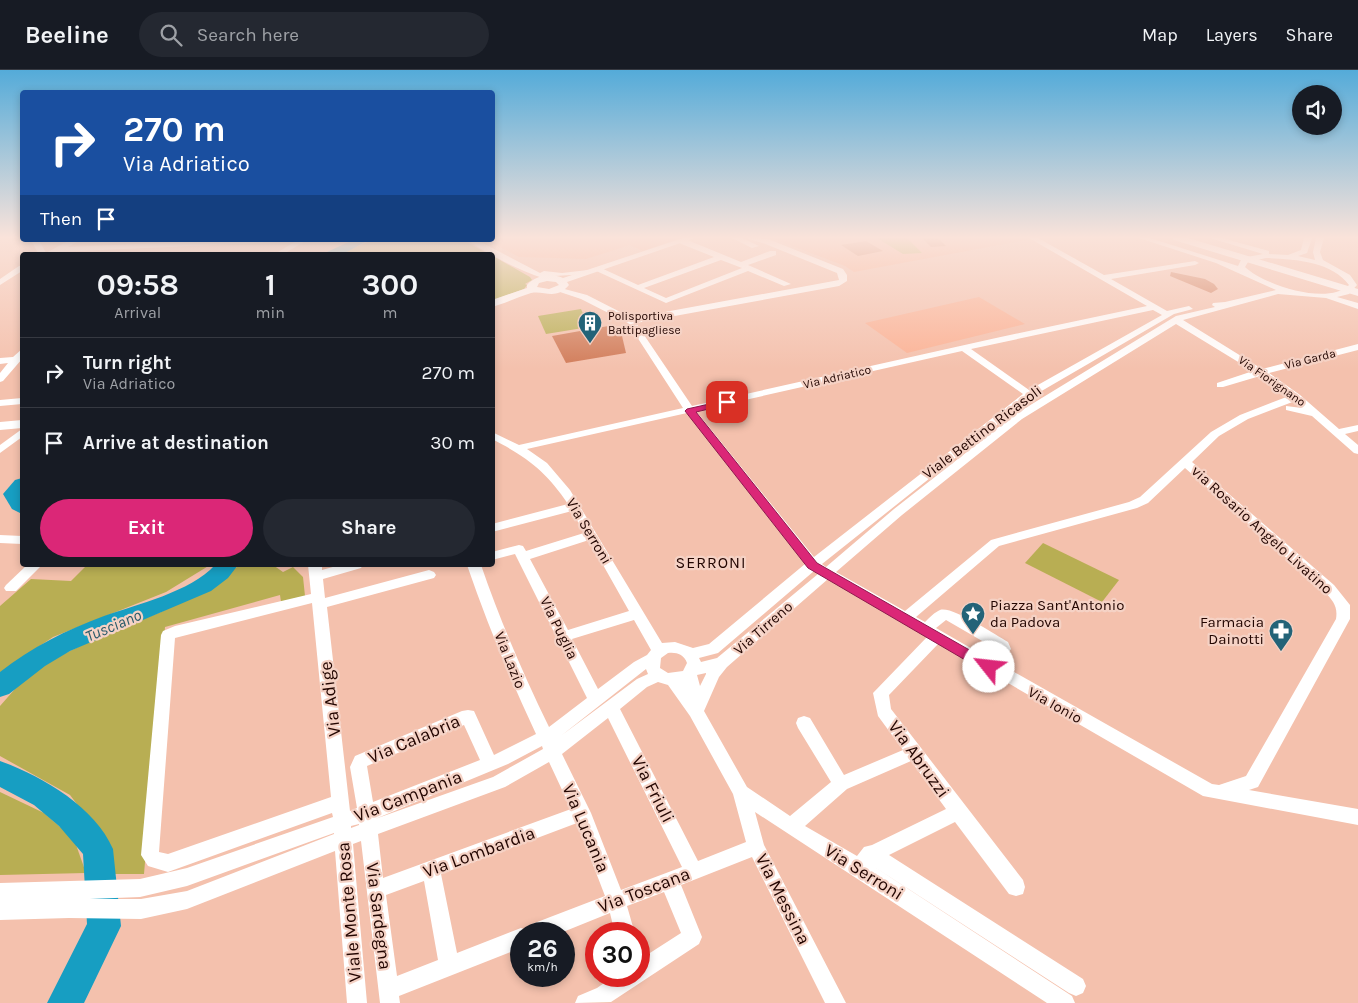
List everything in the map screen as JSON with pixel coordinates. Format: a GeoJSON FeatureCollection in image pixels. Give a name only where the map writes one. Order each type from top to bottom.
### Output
{"type":"FeatureCollection","features":[{"type":"Feature","properties":{"kind":"highway"},"geometry":{"type":"LineString","coordinates":[[1323,282],[1358,292]]}},
{"type":"Feature","properties":{"kind":"main road"},"geometry":{"type":"LineString","coordinates":[[495,302],[528,282]]}},
{"type":"Feature","properties":{"kind":"main road"},"geometry":{"type":"LineString","coordinates":[[537,282],[546,292],[568,282]]}},
{"type":"Feature","properties":{"kind":"main road"},"geometry":{"type":"LineString","coordinates":[[556,282],[561,285]]}},
{"type":"Feature","properties":{"kind":"main road"},"geometry":{"type":"LineString","coordinates":[[0,426],[20,424]]}},
{"type":"Feature","properties":{"kind":"street"},"geometry":{"type":"LineString","coordinates":[[621,282],[666,302],[716,282]]}},
{"type":"Feature","properties":{"kind":"street"},"geometry":{"type":"LineString","coordinates":[[637,288],[655,282]]}},
{"type":"Feature","properties":{"kind":"street"},"geometry":{"type":"LineString","coordinates":[[781,282],[787,284]]}},
{"type":"Feature","properties":{"kind":"street"},"geometry":{"type":"LineString","coordinates":[[561,285],[631,322],[839,284],[842,282]]}},
{"type":"Feature","properties":{"kind":"street","name":"Via Fiorignano"},"geometry":{"type":"LineString","coordinates":[[1109,282],[1156,307],[1261,372],[1302,402],[1358,451]]}},
{"type":"Feature","properties":{"kind":"street"},"geometry":{"type":"LineString","coordinates":[[1259,282],[1269,290],[1265,296]]}},
{"type":"Feature","properties":{"kind":"street"},"geometry":{"type":"LineString","coordinates":[[1261,282],[1300,293]]}},
{"type":"Feature","properties":{"kind":"street"},"geometry":{"type":"LineString","coordinates":[[1173,318],[1219,309],[1225,305],[1278,292],[1322,295],[1340,294],[1351,289],[1353,285],[1351,282]]}},
{"type":"Feature","properties":{"kind":"street"},"geometry":{"type":"LineString","coordinates":[[1322,295],[1358,306]]}},
{"type":"Feature","properties":{"kind":"street","name":"Via Adriatico"},"geometry":{"type":"LineString","coordinates":[[518,448],[690,411],[1059,326],[1156,307]]}},
{"type":"Feature","properties":{"kind":"street","name":"Viale Bettino Ricasoli"},"geometry":{"type":"LineString","coordinates":[[812,565],[1029,394],[1173,318]]}},
{"type":"Feature","properties":{"kind":"street","name":"Viale Bettino Ricasoli"},"geometry":{"type":"LineString","coordinates":[[827,573],[898,512],[1018,417],[1173,318]]}},
{"type":"Feature","properties":{"kind":"street","name":"Via Ionio"},"geometry":{"type":"LineString","coordinates":[[631,322],[690,411],[812,565],[1209,791],[1358,816]]}},
{"type":"Feature","properties":{"kind":"street","name":"Via Garda"},"geometry":{"type":"LineString","coordinates":[[1220,385],[1261,372],[1358,347]]}},
{"type":"Feature","properties":{"kind":"street"},"geometry":{"type":"LineString","coordinates":[[964,348],[1029,394]]}},
{"type":"Feature","properties":{"kind":"street"},"geometry":{"type":"LineString","coordinates":[[0,361],[20,356]]}},
{"type":"Feature","properties":{"kind":"street"},"geometry":{"type":"LineString","coordinates":[[0,379],[20,356]]}},
{"type":"Feature","properties":{"kind":"street"},"geometry":{"type":"LineString","coordinates":[[0,399],[20,396]]}},
{"type":"Feature","properties":{"kind":"street"},"geometry":{"type":"LineString","coordinates":[[0,404],[20,400]]}},
{"type":"Feature","properties":{"kind":"street"},"geometry":{"type":"LineString","coordinates":[[906,618],[995,543],[1133,505],[1144,500],[1216,434],[1232,423],[1252,413],[1272,407],[1302,402]]}},
{"type":"Feature","properties":{"kind":"street"},"geometry":{"type":"LineString","coordinates":[[1288,404],[1316,414]]}},
{"type":"Feature","properties":{"kind":"street"},"geometry":{"type":"LineString","coordinates":[[1336,432],[1358,428]]}},
{"type":"Feature","properties":{"kind":"street"},"geometry":{"type":"LineString","coordinates":[[0,450],[20,434]]}},
{"type":"Feature","properties":{"kind":"street","name":"Via Serroni"},"geometry":{"type":"LineString","coordinates":[[495,436],[518,448],[548,470],[575,506],[638,614],[656,655]]}},
{"type":"Feature","properties":{"kind":"street","name":"via Rosario Angelo Livatino"},"geometry":{"type":"LineString","coordinates":[[1185,462],[1329,588],[1343,604],[1345,610],[1344,619],[1252,782],[1223,792]]}},
{"type":"Feature","properties":{"kind":"street"},"geometry":{"type":"LineString","coordinates":[[495,527],[575,506]]}},
{"type":"Feature","properties":{"kind":"street"},"geometry":{"type":"LineString","coordinates":[[495,555],[519,550],[524,556],[592,536]]}},
{"type":"Feature","properties":{"kind":"street"},"geometry":{"type":"LineString","coordinates":[[0,538],[20,540]]}},
{"type":"Feature","properties":{"kind":"street","name":"Via Puglia"},"geometry":{"type":"LineString","coordinates":[[524,556],[563,637],[604,704]]}},
{"type":"Feature","properties":{"kind":"street","name":"Via Tirreno"},"geometry":{"type":"LineString","coordinates":[[691,654],[713,649],[812,565]]}},
{"type":"Feature","properties":{"kind":"street"},"geometry":{"type":"LineString","coordinates":[[11,588],[33,567]]}},
{"type":"Feature","properties":{"kind":"street"},"geometry":{"type":"LineString","coordinates":[[316,570],[340,567]]}},
{"type":"Feature","properties":{"kind":"street","name":"Via Lazio"},"geometry":{"type":"LineString","coordinates":[[475,567],[522,688],[549,745]]}},
{"type":"Feature","properties":{"kind":"street","name":"Via Adige"},"geometry":{"type":"LineString","coordinates":[[316,570],[342,830]]}},
{"type":"Feature","properties":{"kind":"street","name":"Via Tirreno"},"geometry":{"type":"LineString","coordinates":[[690,672],[721,664],[827,573]]}},
{"type":"Feature","properties":{"kind":"street"},"geometry":{"type":"LineString","coordinates":[[340,802],[168,863],[154,860],[150,855],[168,635],[184,629],[429,575]]}},
{"type":"Feature","properties":{"kind":"street"},"geometry":{"type":"LineString","coordinates":[[563,637],[638,614]]}},
{"type":"Feature","properties":{"kind":"street"},"geometry":{"type":"LineString","coordinates":[[931,634],[943,614],[949,615],[1003,646],[1004,649],[989,667]]}},
{"type":"Feature","properties":{"kind":"street","name":"Via Abruzzi"},"geometry":{"type":"LineString","coordinates":[[931,634],[882,693],[884,711],[1016,887]]}},
{"type":"Feature","properties":{"kind":"street"},"geometry":{"type":"LineString","coordinates":[[671,647],[679,647],[691,654],[694,663],[690,672],[666,678],[652,667],[656,655],[671,647]]}},
{"type":"Feature","properties":{"kind":"street","name":"Via Campania"},"geometry":{"type":"LineString","coordinates":[[604,704],[639,666],[656,655]]}},
{"type":"Feature","properties":{"kind":"street"},"geometry":{"type":"LineString","coordinates":[[696,711],[713,674],[721,664]]}},
{"type":"Feature","properties":{"kind":"street","name":"Via Serroni"},"geometry":{"type":"LineString","coordinates":[[690,672],[697,701],[696,711]]}},
{"type":"Feature","properties":{"kind":"street","name":"Via Serroni"},"geometry":{"type":"LineString","coordinates":[[666,678],[696,711],[741,792],[792,826],[862,859],[1066,1003]]}},
{"type":"Feature","properties":{"kind":"street","name":"Via Campania"},"geometry":{"type":"LineString","coordinates":[[67,898],[140,888],[187,877],[498,782],[604,704],[642,683],[666,678]]}},
{"type":"Feature","properties":{"kind":"street","name":"Via Friuli"},"geometry":{"type":"LineString","coordinates":[[604,704],[694,870]]}},
{"type":"Feature","properties":{"kind":"street","name":"Via Calabria"},"geometry":{"type":"LineString","coordinates":[[367,822],[358,767],[361,761],[468,716],[490,764]]}},
{"type":"Feature","properties":{"kind":"street"},"geometry":{"type":"LineString","coordinates":[[804,723],[841,784]]}},
{"type":"Feature","properties":{"kind":"street","name":"Via Campania"},"geometry":{"type":"LineString","coordinates":[[367,822],[490,764],[549,745]]}},
{"type":"Feature","properties":{"kind":"street","name":"Via Lucania"},"geometry":{"type":"LineString","coordinates":[[549,745],[582,813],[616,901],[621,922]]}},
{"type":"Feature","properties":{"kind":"street"},"geometry":{"type":"LineString","coordinates":[[792,826],[841,784],[915,752]]}},
{"type":"Feature","properties":{"kind":"street","name":"Via Messina"},"geometry":{"type":"LineString","coordinates":[[741,792],[756,846],[836,1003]]}},
{"type":"Feature","properties":{"kind":"street","name":"Via Abruzzi"},"geometry":{"type":"LineString","coordinates":[[862,859],[958,812]]}},
{"type":"Feature","properties":{"kind":"street","name":"Via Lombardia"},"geometry":{"type":"LineString","coordinates":[[376,890],[582,813]]}},
{"type":"Feature","properties":{"kind":"street","name":"Via Sardegna"},"geometry":{"type":"LineString","coordinates":[[367,822],[389,997]]}},
{"type":"Feature","properties":{"kind":"street","name":"Via Campania"},"geometry":{"type":"LineString","coordinates":[[67,898],[141,909],[188,900],[342,830]]}},
{"type":"Feature","properties":{"kind":"street","name":"Viale Monte Rosa"},"geometry":{"type":"LineString","coordinates":[[342,830],[357,1003]]}},
{"type":"Feature","properties":{"kind":"street","name":"Via Toscana"},"geometry":{"type":"LineString","coordinates":[[563,922],[756,846]]}},
{"type":"Feature","properties":{"kind":"street"},"geometry":{"type":"LineString","coordinates":[[862,859],[1076,986]]}},
{"type":"Feature","properties":{"kind":"street"},"geometry":{"type":"LineString","coordinates":[[431,870],[450,966]]}},
{"type":"Feature","properties":{"kind":"street"},"geometry":{"type":"LineString","coordinates":[[650,965],[692,937],[669,880]]}},
{"type":"Feature","properties":{"kind":"street"},"geometry":{"type":"LineString","coordinates":[[0,892],[67,898]]}},
{"type":"Feature","properties":{"kind":"street"},"geometry":{"type":"LineString","coordinates":[[0,910],[67,898]]}},
{"type":"Feature","properties":{"kind":"street"},"geometry":{"type":"LineString","coordinates":[[389,997],[450,966],[510,942]]}},
{"type":"Feature","properties":{"kind":"street"},"geometry":{"type":"LineString","coordinates":[[585,1003],[615,987]]}},
{"type":"Feature","properties":{"kind":"shaded area"},"geometry":{"type":"Polygon","coordinates":[[[495,282],[529,282],[525,284],[527,285],[524,289],[495,299],[495,282]]]}},
{"type":"Feature","properties":{"kind":"shaded area"},"geometry":{"type":"Polygon","coordinates":[[[979,297],[1025,324],[907,353],[865,323],[979,297]]]}},
{"type":"Feature","properties":{"kind":"shaded area"},"geometry":{"type":"Polygon","coordinates":[[[581,309],[589,327],[546,334],[538,316],[581,309]]]}},
{"type":"Feature","properties":{"kind":"shaded area"},"geometry":{"type":"Polygon","coordinates":[[[1043,543],[1119,580],[1102,602],[1025,563],[1043,543]]]}},
{"type":"Feature","properties":{"kind":"shaded area"},"geometry":{"type":"Polygon","coordinates":[[[85,567],[207,567],[166,592],[53,637],[0,673],[0,606],[31,579],[71,581],[85,567]]]}},
{"type":"Feature","properties":{"kind":"shaded area"},"geometry":{"type":"Polygon","coordinates":[[[237,567],[276,567],[283,572],[293,567],[303,577],[305,596],[281,602],[280,595],[165,627],[144,874],[110,874],[110,848],[70,795],[0,756],[0,706],[22,681],[45,663],[103,635],[161,612],[237,567]]]}},
{"type":"Feature","properties":{"kind":"shaded area"},"geometry":{"type":"Polygon","coordinates":[[[0,792],[44,813],[74,839],[86,873],[0,875],[0,792]]]}},
{"type":"Feature","properties":{"kind":"building"},"geometry":{"type":"Polygon","coordinates":[[[1183,282],[1210,282],[1218,289],[1211,293],[1183,282]]]}},
{"type":"Feature","properties":{"kind":"building","name":"Polisportiva Battipagliese"},"geometry":{"type":"Polygon","coordinates":[[[614,325],[622,336],[626,353],[566,363],[552,336],[614,325]]]}},
{"type":"Feature","properties":{"kind":"waterway","name":"Tusciano"},"geometry":{"type":"LineString","coordinates":[[20,486],[13,494],[20,506]]}},
{"type":"Feature","properties":{"kind":"waterway","name":"Tusciano"},"geometry":{"type":"LineString","coordinates":[[0,687],[30,663],[49,651],[86,633],[193,591],[212,580],[225,567]]}},
{"type":"Feature","properties":{"kind":"waterway","name":"Tusciano"},"geometry":{"type":"LineString","coordinates":[[0,773],[44,796],[70,816],[98,849],[104,926],[65,1003]]}},
{"type":"Feature","properties":{"kind":"place","name":"Polisportiva Battipagliese"},"geometry":{"type":"Point","coordinates":[590,344]}},
{"type":"Feature","properties":{"kind":"place","name":"Piazza Sant'Antonio da Padova"},"geometry":{"type":"Point","coordinates":[973,635]}},
{"type":"Feature","properties":{"kind":"place","name":"Farmacia Dainotti"},"geometry":{"type":"Point","coordinates":[1281,652]}},
{"type":"Feature","properties":{"kind":"district","name":"SERRONI"},"geometry":{"type":"Point","coordinates":[711,562]}},
{"type":"Feature","properties":{"kind":"route"},"geometry":{"type":"LineString","coordinates":[[727,402],[690,411],[812,565],[989,667]]}}]}
